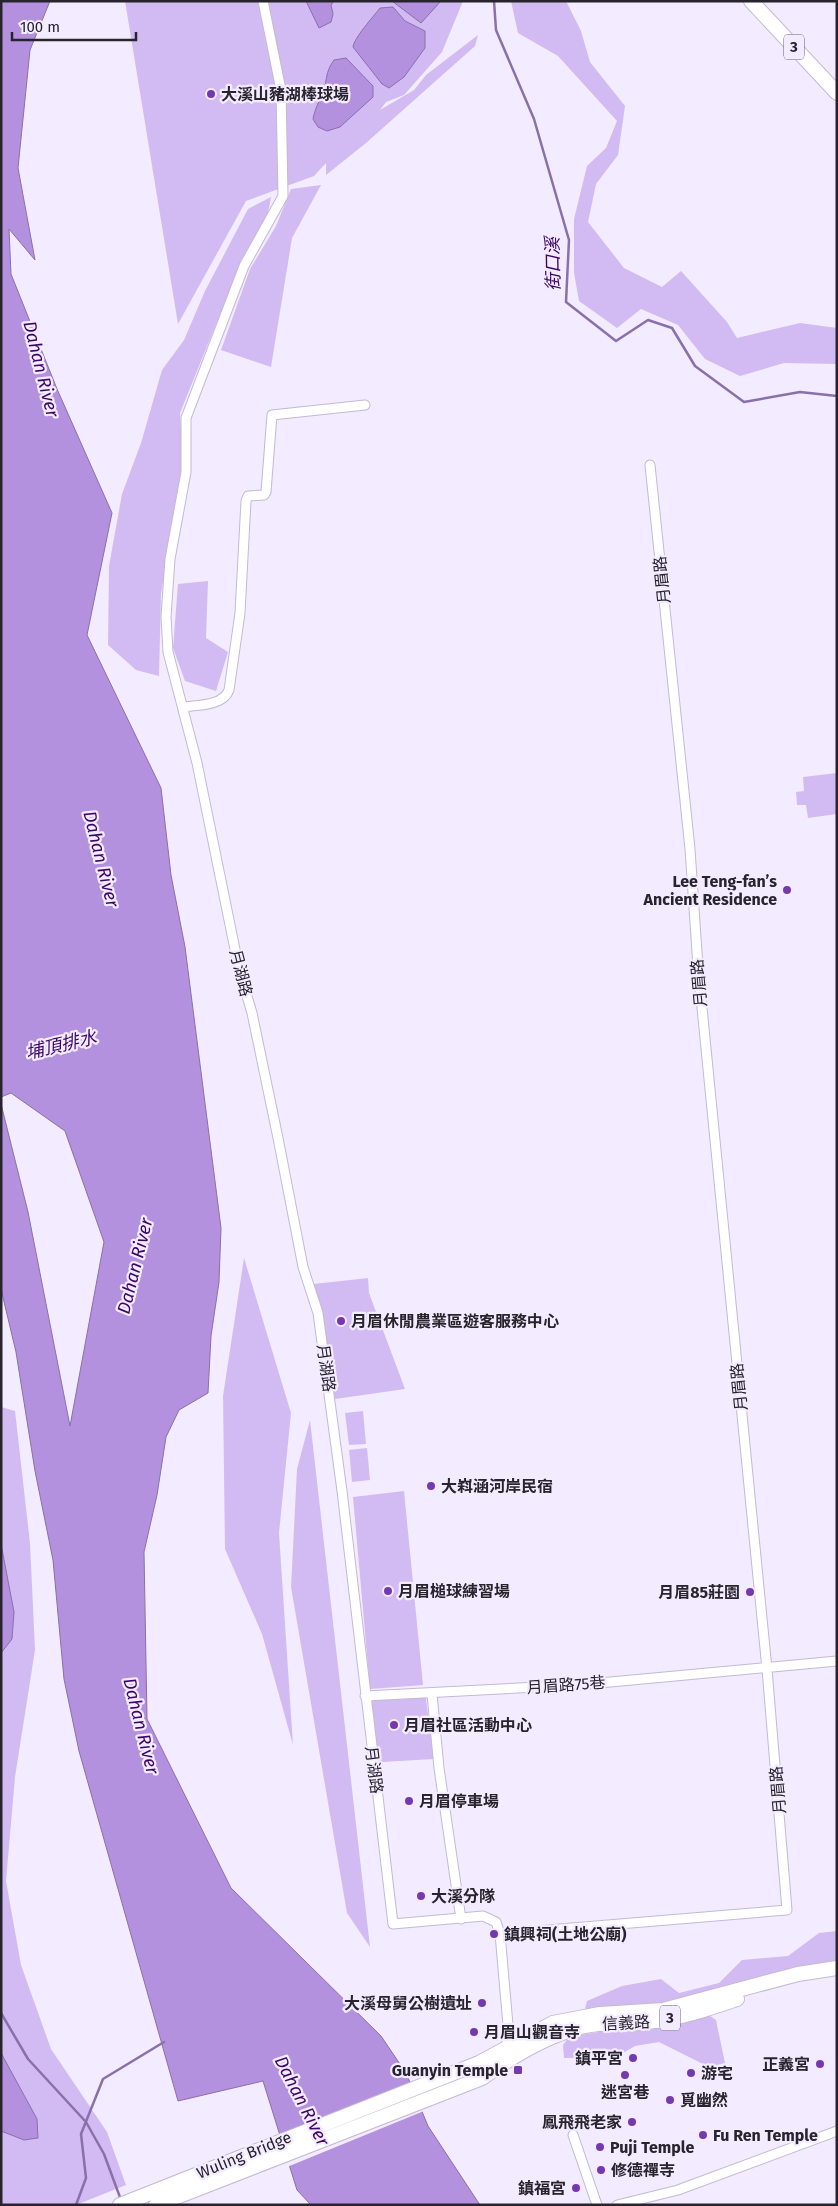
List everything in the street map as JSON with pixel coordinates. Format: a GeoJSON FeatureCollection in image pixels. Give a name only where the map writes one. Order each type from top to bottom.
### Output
{"type":"FeatureCollection","features":[{"type":"Feature","properties":{"kind":"main road","name":"3"},"geometry":{"type":"LineString","coordinates":[[751,1],[837,92]]}},
{"type":"Feature","properties":{"kind":"main road","name":"3"},"geometry":{"type":"LineString","coordinates":[[761,1],[837,81]]}},
{"type":"Feature","properties":{"kind":"main road","name":"信義路"},"geometry":{"type":"LineString","coordinates":[[479,2063],[508,2046],[558,2022],[600,2014],[663,2010],[798,1974],[837,1968]]}},
{"type":"Feature","properties":{"kind":"main road","name":"信義路"},"geometry":{"type":"LineString","coordinates":[[482,2078],[505,2062],[544,2040],[577,2028],[598,2024],[655,2022],[701,2011],[784,1983],[820,1975],[837,1974]]}},
{"type":"Feature","properties":{"kind":"main road","name":"Wuling Bridge"},"geometry":{"type":"LineString","coordinates":[[120,2205],[479,2063]]}},
{"type":"Feature","properties":{"kind":"main road","name":"Wuling Bridge"},"geometry":{"type":"LineString","coordinates":[[156,2205],[482,2078]]}},
{"type":"Feature","properties":{"kind":"street","name":"月湖路"},"geometry":{"type":"LineString","coordinates":[[263,1],[281,90],[284,196],[244,266],[186,418],[186,472],[170,559],[166,617],[168,652],[183,707],[239,969],[252,1013],[303,1267],[318,1313],[342,1492],[393,1924],[483,1916],[496,1922],[500,1934]]}},
{"type":"Feature","properties":{"kind":"street"},"geometry":{"type":"LineString","coordinates":[[183,707],[221,701],[227,697],[240,613],[246,501],[248,496],[264,495],[266,492],[272,415],[365,406]]}},
{"type":"Feature","properties":{"kind":"street","name":"月眉路"},"geometry":{"type":"LineString","coordinates":[[500,1934],[787,1910],[767,1669],[708,1084],[690,849],[650,464]]}},
{"type":"Feature","properties":{"kind":"street","name":"月眉路75巷"},"geometry":{"type":"LineString","coordinates":[[365,1696],[578,1685],[767,1669],[837,1661]]}},
{"type":"Feature","properties":{"kind":"street"},"geometry":{"type":"LineString","coordinates":[[432,1694],[440,1768],[461,1919]]}},
{"type":"Feature","properties":{"kind":"street"},"geometry":{"type":"LineString","coordinates":[[500,1934],[508,2046],[505,2062]]}},
{"type":"Feature","properties":{"kind":"street"},"geometry":{"type":"LineString","coordinates":[[617,2205],[678,2190],[837,2131]]}},
{"type":"Feature","properties":{"kind":"street"},"geometry":{"type":"LineString","coordinates":[[573,2135],[597,2205]]}},
{"type":"Feature","properties":{"kind":"shaded area"},"geometry":{"type":"Polygon","coordinates":[[[125,1],[463,1],[442,52],[404,95],[386,102],[380,110],[414,90],[426,75],[478,35],[475,46],[366,143],[326,175],[326,163],[314,176],[246,201],[178,324],[125,1]]]}},
{"type":"Feature","properties":{"kind":"shaded area"},"geometry":{"type":"Polygon","coordinates":[[[511,1],[566,1],[581,31],[590,62],[625,106],[618,155],[596,184],[588,222],[624,268],[662,287],[681,271],[727,322],[737,338],[800,323],[837,328],[837,364],[784,363],[740,376],[705,359],[678,325],[641,309],[617,328],[579,301],[574,273],[574,219],[587,166],[606,148],[617,121],[558,56],[518,33],[511,1]]]}},
{"type":"Feature","properties":{"kind":"shaded area"},"geometry":{"type":"Polygon","coordinates":[[[321,185],[292,238],[271,367],[221,350],[250,269],[276,226],[291,189],[321,185]]]}},
{"type":"Feature","properties":{"kind":"shaded area"},"geometry":{"type":"Polygon","coordinates":[[[271,197],[268,214],[244,255],[180,413],[183,463],[161,594],[159,676],[136,670],[108,645],[109,566],[122,494],[141,443],[162,370],[184,340],[205,291],[248,209],[271,197]]]}},
{"type":"Feature","properties":{"kind":"shaded area"},"geometry":{"type":"Polygon","coordinates":[[[208,581],[206,638],[228,652],[216,691],[185,681],[173,648],[178,584],[208,581]]]}},
{"type":"Feature","properties":{"kind":"shaded area"},"geometry":{"type":"Polygon","coordinates":[[[837,773],[837,814],[808,818],[806,805],[797,805],[796,792],[804,791],[803,777],[837,773]]]}},
{"type":"Feature","properties":{"kind":"shaded area"},"geometry":{"type":"Polygon","coordinates":[[[244,1258],[291,1413],[279,1533],[293,1745],[262,1634],[225,1549],[223,1396],[244,1258]]]}},
{"type":"Feature","properties":{"kind":"shaded area"},"geometry":{"type":"Polygon","coordinates":[[[368,1278],[369,1293],[405,1389],[335,1399],[314,1284],[368,1278]]]}},
{"type":"Feature","properties":{"kind":"shaded area"},"geometry":{"type":"Polygon","coordinates":[[[1,1407],[15,1411],[30,1543],[35,1650],[15,1777],[6,1881],[21,1965],[51,2049],[107,2132],[126,2185],[76,2205],[1,2205],[1,1407]]]}},
{"type":"Feature","properties":{"kind":"shaded area"},"geometry":{"type":"Polygon","coordinates":[[[363,1411],[366,1444],[349,1445],[345,1413],[363,1411]]]}},
{"type":"Feature","properties":{"kind":"shaded area"},"geometry":{"type":"Polygon","coordinates":[[[310,1420],[370,1947],[347,1913],[291,1587],[297,1469],[310,1420]]]}},
{"type":"Feature","properties":{"kind":"shaded area"},"geometry":{"type":"Polygon","coordinates":[[[367,1448],[370,1480],[352,1482],[349,1450],[367,1448]]]}},
{"type":"Feature","properties":{"kind":"shaded area","name":"月眉槌球練習場"},"geometry":{"type":"Polygon","coordinates":[[[404,1491],[423,1685],[370,1689],[353,1497],[404,1491]]]}},
{"type":"Feature","properties":{"kind":"shaded area"},"geometry":{"type":"Polygon","coordinates":[[[425,1692],[434,1759],[382,1762],[383,1769],[375,1770],[366,1697],[425,1692]]]}},
{"type":"Feature","properties":{"kind":"shaded area"},"geometry":{"type":"Polygon","coordinates":[[[837,1931],[837,1965],[660,2006],[602,2010],[585,2009],[587,2001],[622,1986],[661,1979],[679,1993],[719,1983],[742,1960],[788,1956],[819,1933],[837,1931]]]}},
{"type":"Feature","properties":{"kind":"shaded area"},"geometry":{"type":"Polygon","coordinates":[[[707,2014],[716,2020],[725,2063],[709,2067],[659,2042],[635,2046],[616,2057],[564,2058],[563,2045],[569,2037],[707,2014]]]}},
{"type":"Feature","properties":{"kind":"water"},"geometry":{"type":"Polygon","coordinates":[[[1,1],[50,1],[30,50],[18,168],[35,260],[9,229],[11,274],[57,389],[112,513],[87,635],[161,788],[171,875],[185,947],[221,1228],[219,1282],[211,1336],[208,1393],[179,1410],[166,1437],[157,1495],[144,1552],[147,1719],[231,1888],[381,2036],[406,2073],[428,2126],[480,2205],[311,2205],[297,2190],[263,2081],[178,2101],[79,1751],[64,1679],[53,1560],[35,1471],[16,1352],[1,1289],[1,1104],[28,1212],[70,1426],[104,1242],[65,1131],[11,1093],[1,1097],[1,1]]]}},
{"type":"Feature","properties":{"kind":"water"},"geometry":{"type":"Polygon","coordinates":[[[306,1],[334,1],[331,5],[333,14],[331,22],[319,28],[306,1]]]}},
{"type":"Feature","properties":{"kind":"water"},"geometry":{"type":"Polygon","coordinates":[[[392,1],[441,1],[421,23],[392,1]]]}},
{"type":"Feature","properties":{"kind":"water"},"geometry":{"type":"Polygon","coordinates":[[[393,7],[405,21],[425,31],[425,48],[404,77],[389,88],[382,84],[353,47],[360,33],[380,8],[393,7]]]}},
{"type":"Feature","properties":{"kind":"water"},"geometry":{"type":"Polygon","coordinates":[[[346,58],[373,86],[373,97],[340,127],[327,131],[318,127],[313,119],[314,115],[334,60],[346,58]]]}},
{"type":"Feature","properties":{"kind":"water"},"geometry":{"type":"Polygon","coordinates":[[[1,1544],[14,1612],[12,1639],[1,1653],[1,1544]]]}},
{"type":"Feature","properties":{"kind":"water"},"geometry":{"type":"Polygon","coordinates":[[[1,2053],[37,2119],[38,2138],[24,2140],[1,2131],[1,2053]]]}},
{"type":"Feature","properties":{"kind":"pier"},"geometry":{"type":"Polygon","coordinates":[[[413,2084],[424,2111],[287,2167],[278,2138],[413,2084]]]}},
{"type":"Feature","properties":{"kind":"waterway","name":"街口溪"},"geometry":{"type":"LineString","coordinates":[[494,1],[496,30],[534,119],[569,240],[566,302],[616,341],[648,320],[672,328],[695,366],[744,402],[800,392],[837,396]]}},
{"type":"Feature","properties":{"kind":"waterway"},"geometry":{"type":"LineString","coordinates":[[1,2013],[28,2059],[86,2122],[104,2154],[121,2200]]}},
{"type":"Feature","properties":{"kind":"waterway"},"geometry":{"type":"LineString","coordinates":[[76,2205],[86,2178],[81,2134],[103,2079],[164,2042]]}},
{"type":"Feature","properties":{"kind":"place","name":"大溪山豬湖棒球場"},"geometry":{"type":"Point","coordinates":[211,94]}},
{"type":"Feature","properties":{"kind":"place","name":"Lee Teng-fan’s Ancient Residence"},"geometry":{"type":"Point","coordinates":[787,890]}},
{"type":"Feature","properties":{"kind":"place","name":"月眉休閒農業區遊客服務中心"},"geometry":{"type":"Point","coordinates":[341,1321]}},
{"type":"Feature","properties":{"kind":"place","name":"大嵙涵河岸民宿"},"geometry":{"type":"Point","coordinates":[431,1486]}},
{"type":"Feature","properties":{"kind":"place","name":"月眉槌球練習場"},"geometry":{"type":"Point","coordinates":[388,1591]}},
{"type":"Feature","properties":{"kind":"place","name":"月眉85莊園"},"geometry":{"type":"Point","coordinates":[750,1592]}},
{"type":"Feature","properties":{"kind":"place","name":"月眉社區活動中心"},"geometry":{"type":"Point","coordinates":[394,1725]}},
{"type":"Feature","properties":{"kind":"place","name":"月眉停車場"},"geometry":{"type":"Point","coordinates":[409,1801]}},
{"type":"Feature","properties":{"kind":"place","name":"大溪分隊"},"geometry":{"type":"Point","coordinates":[421,1896]}},
{"type":"Feature","properties":{"kind":"place","name":"鎮興祠(土地公廟)"},"geometry":{"type":"Point","coordinates":[494,1934]}},
{"type":"Feature","properties":{"kind":"place","name":"大溪母舅公樹遺址"},"geometry":{"type":"Point","coordinates":[482,2003]}},
{"type":"Feature","properties":{"kind":"place","name":"月眉山觀音寺"},"geometry":{"type":"Point","coordinates":[474,2032]}},
{"type":"Feature","properties":{"kind":"place","name":"鎮平宮"},"geometry":{"type":"Point","coordinates":[633,2058]}},
{"type":"Feature","properties":{"kind":"place","name":"正義宮"},"geometry":{"type":"Point","coordinates":[820,2064]}},
{"type":"Feature","properties":{"kind":"place","name":"Guanyin Temple"},"geometry":{"type":"Point","coordinates":[518,2070]}},
{"type":"Feature","properties":{"kind":"place","name":"游宅"},"geometry":{"type":"Point","coordinates":[691,2073]}},
{"type":"Feature","properties":{"kind":"place","name":"迷宮巷"},"geometry":{"type":"Point","coordinates":[625,2075]}},
{"type":"Feature","properties":{"kind":"place","name":"覓幽然"},"geometry":{"type":"Point","coordinates":[670,2100]}},
{"type":"Feature","properties":{"kind":"place","name":"鳳飛飛老家"},"geometry":{"type":"Point","coordinates":[632,2122]}},
{"type":"Feature","properties":{"kind":"place","name":"Fu Ren Temple"},"geometry":{"type":"Point","coordinates":[703,2135]}},
{"type":"Feature","properties":{"kind":"place","name":"Puji Temple"},"geometry":{"type":"Point","coordinates":[600,2147]}},
{"type":"Feature","properties":{"kind":"place","name":"修德禪寺"},"geometry":{"type":"Point","coordinates":[601,2170]}},
{"type":"Feature","properties":{"kind":"place","name":"鎮福宮"},"geometry":{"type":"Point","coordinates":[576,2188]}},
{"type":"Feature","properties":{"kind":"water label","name":"Dahan River"},"geometry":{"type":"Point","coordinates":[41,369]}},
{"type":"Feature","properties":{"kind":"water label","name":"Dahan River"},"geometry":{"type":"Point","coordinates":[101,859]}},
{"type":"Feature","properties":{"kind":"water label","name":"埔頂排水"},"geometry":{"type":"Point","coordinates":[61,1045]}},
{"type":"Feature","properties":{"kind":"water label","name":"Dahan River"},"geometry":{"type":"Point","coordinates":[135,1266]}},
{"type":"Feature","properties":{"kind":"water label","name":"Dahan River"},"geometry":{"type":"Point","coordinates":[141,1726]}},
{"type":"Feature","properties":{"kind":"water label","name":"Dahan River"},"geometry":{"type":"Point","coordinates":[302,2101]}}]}
